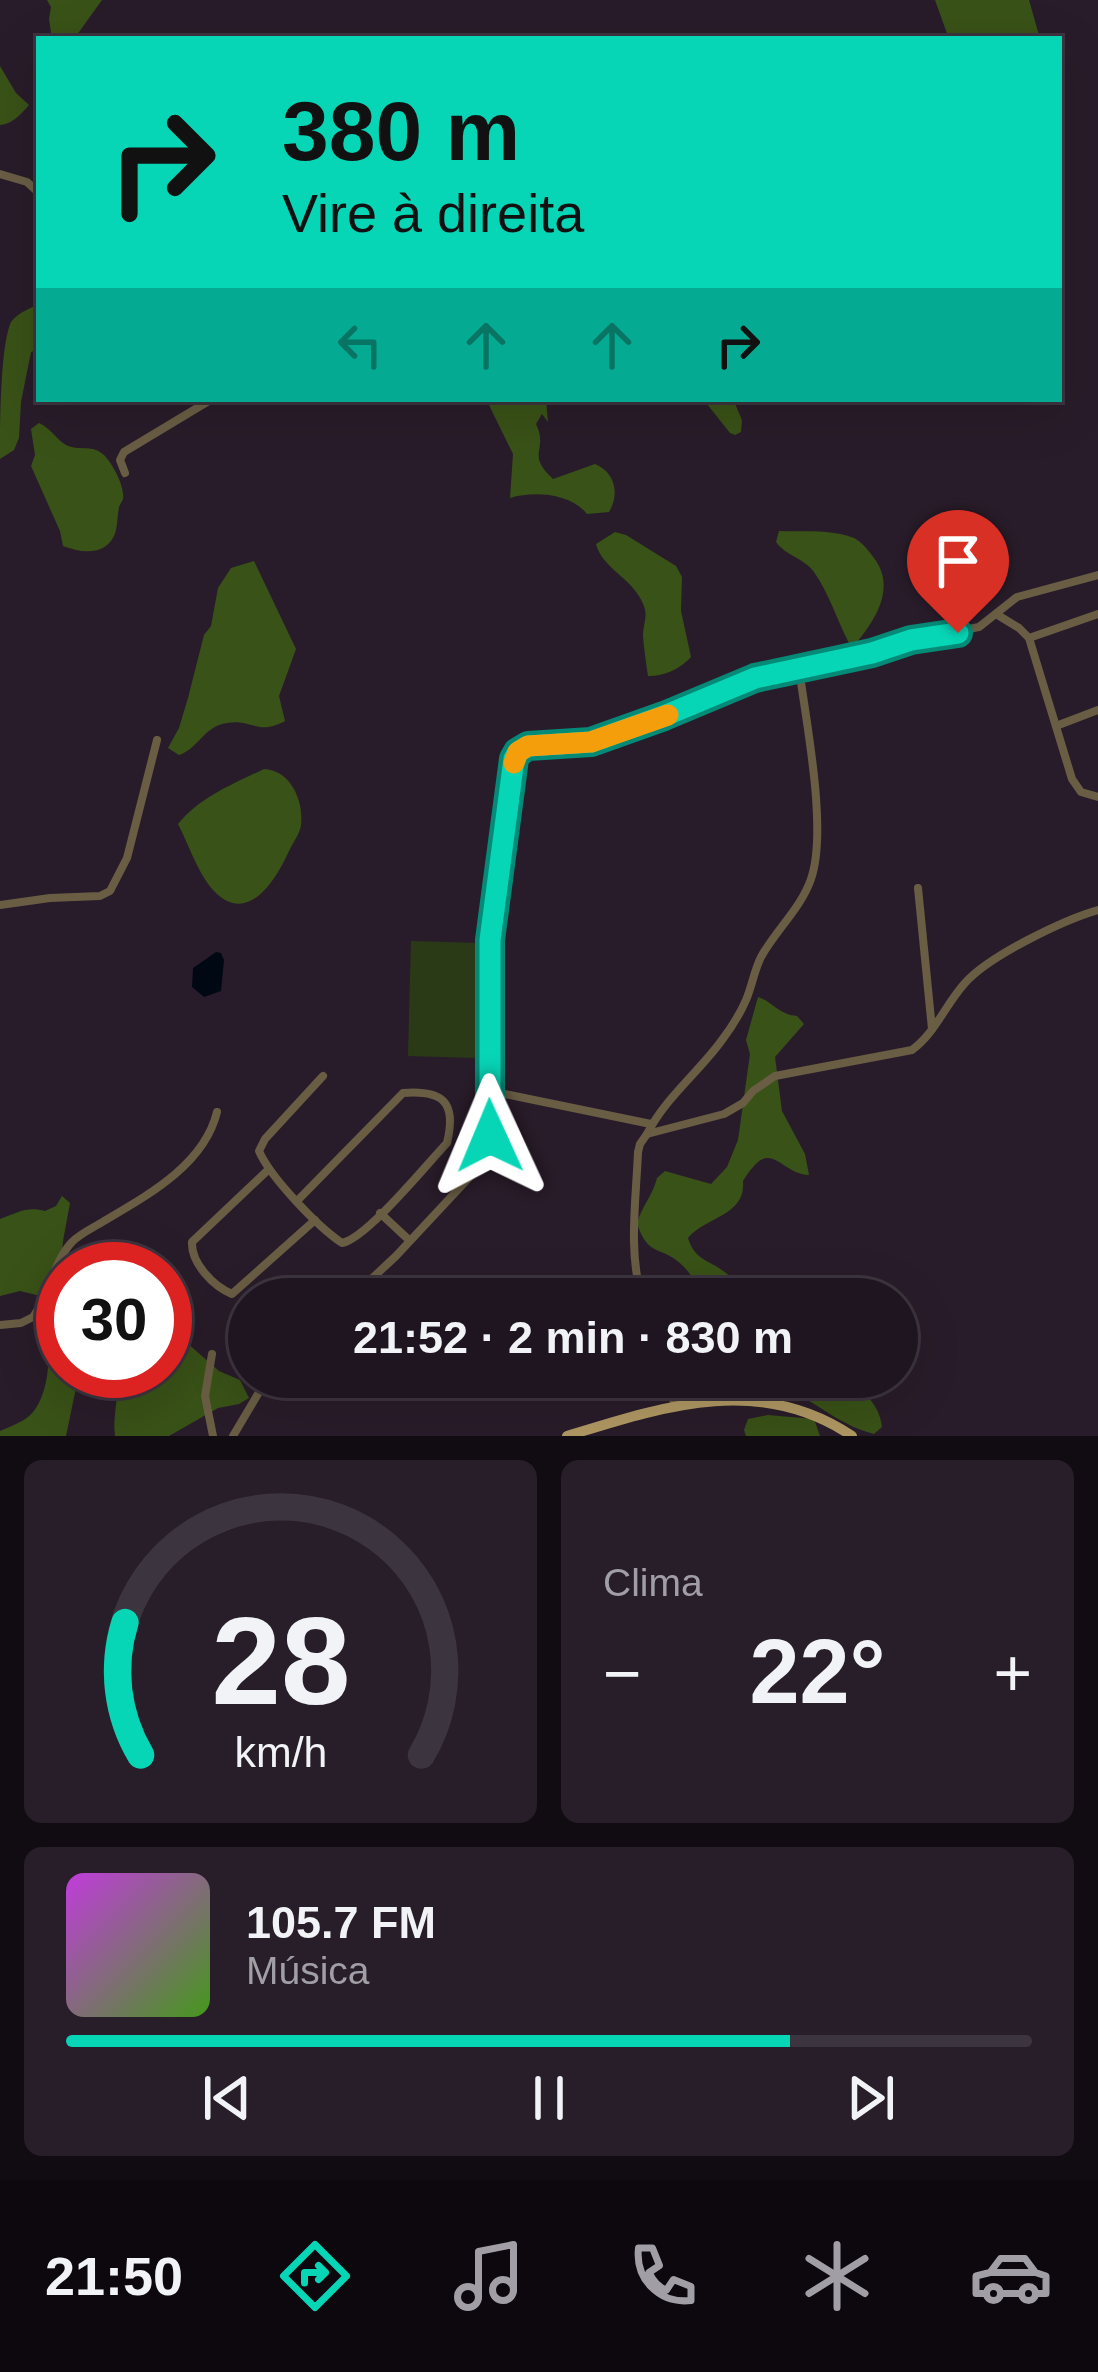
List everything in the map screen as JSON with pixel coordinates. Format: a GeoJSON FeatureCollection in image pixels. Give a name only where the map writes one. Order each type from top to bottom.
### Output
{"type":"FeatureCollection","features":[{"type":"Feature","properties":{"kind":"main road"},"geometry":{"type":"LineString","coordinates":[[567,1436],[600,1431],[675,1406],[718,1400],[773,1403],[816,1416],[852,1436]]}},
{"type":"Feature","properties":{"kind":"street"},"geometry":{"type":"LineString","coordinates":[[0,174],[27,182],[36,190]]}},
{"type":"Feature","properties":{"kind":"street"},"geometry":{"type":"LineString","coordinates":[[125,472],[120,460],[124,452],[207,402]]}},
{"type":"Feature","properties":{"kind":"street"},"geometry":{"type":"LineString","coordinates":[[372,1278],[485,1160],[490,1136],[490,940],[518,752],[528,746],[567,746],[604,738],[737,684],[979,627],[1017,597],[1098,575]]}},
{"type":"Feature","properties":{"kind":"street"},"geometry":{"type":"LineString","coordinates":[[996,614],[1029,638],[1077,788],[1098,796]]}},
{"type":"Feature","properties":{"kind":"street"},"geometry":{"type":"LineString","coordinates":[[1029,638],[1098,614]]}},
{"type":"Feature","properties":{"kind":"street"},"geometry":{"type":"LineString","coordinates":[[637,1278],[633,1236],[640,1144],[721,1042],[746,1000],[770,941],[800,901],[817,858],[818,827],[799,668]]}},
{"type":"Feature","properties":{"kind":"street"},"geometry":{"type":"LineString","coordinates":[[1056,726],[1098,710]]}},
{"type":"Feature","properties":{"kind":"street"},"geometry":{"type":"LineString","coordinates":[[0,905],[100,896],[110,891],[127,858],[157,740]]}},
{"type":"Feature","properties":{"kind":"street"},"geometry":{"type":"LineString","coordinates":[[918,888],[932,1030]]}},
{"type":"Feature","properties":{"kind":"street"},"geometry":{"type":"LineString","coordinates":[[490,1091],[649,1129],[724,1114],[775,1076],[912,1050],[977,971],[1098,910]]}},
{"type":"Feature","properties":{"kind":"street"},"geometry":{"type":"LineString","coordinates":[[298,1200],[398,1096],[409,1092],[443,1097],[450,1117],[447,1143],[347,1243],[336,1240],[316,1220],[269,1169],[260,1156],[260,1145],[323,1076]]}},
{"type":"Feature","properties":{"kind":"street"},"geometry":{"type":"LineString","coordinates":[[0,1325],[33,1318],[73,1241],[187,1163],[213,1130],[217,1112]]}},
{"type":"Feature","properties":{"kind":"street"},"geometry":{"type":"LineString","coordinates":[[269,1169],[192,1242],[194,1259],[227,1293],[237,1292],[316,1220]]}},
{"type":"Feature","properties":{"kind":"street"},"geometry":{"type":"LineString","coordinates":[[380,1213],[409,1240]]}},
{"type":"Feature","properties":{"kind":"street"},"geometry":{"type":"LineString","coordinates":[[212,1354],[205,1396],[213,1436]]}},
{"type":"Feature","properties":{"kind":"street"},"geometry":{"type":"LineString","coordinates":[[233,1436],[256,1398]]}},
{"type":"Feature","properties":{"kind":"street"},"geometry":{"type":"LineString","coordinates":[[673,1398],[675,1406]]}},
{"type":"Feature","properties":{"kind":"green space"},"geometry":{"type":"Polygon","coordinates":[[[47,0],[102,0],[76,36],[52,36],[47,0]]]}},
{"type":"Feature","properties":{"kind":"green space"},"geometry":{"type":"Polygon","coordinates":[[[935,0],[1029,0],[1039,36],[948,36],[935,0]]]}},
{"type":"Feature","properties":{"kind":"green space"},"geometry":{"type":"Polygon","coordinates":[[[0,66],[29,105],[13,121],[0,125],[0,66]]]}},
{"type":"Feature","properties":{"kind":"green space"},"geometry":{"type":"Polygon","coordinates":[[[36,306],[36,350],[31,352],[21,402],[19,438],[14,450],[0,459],[7,334],[22,312],[36,306]]]}},
{"type":"Feature","properties":{"kind":"green space"},"geometry":{"type":"Polygon","coordinates":[[[487,402],[546,402],[548,422],[542,414],[536,424],[540,463],[553,479],[595,464],[602,468],[614,484],[609,512],[587,514],[551,496],[510,498],[513,454],[487,402]]]}},
{"type":"Feature","properties":{"kind":"green space"},"geometry":{"type":"Polygon","coordinates":[[[705,402],[734,402],[741,432],[730,433],[705,402]]]}},
{"type":"Feature","properties":{"kind":"green space"},"geometry":{"type":"Polygon","coordinates":[[[39,423],[68,446],[100,452],[114,470],[123,499],[114,536],[98,550],[63,546],[31,466],[35,455],[31,429],[39,423]]]}},
{"type":"Feature","properties":{"kind":"green space"},"geometry":{"type":"Polygon","coordinates":[[[779,531],[854,538],[882,572],[882,600],[876,614],[838,664],[849,643],[814,572],[776,542],[779,531]]]}},
{"type":"Feature","properties":{"kind":"green space"},"geometry":{"type":"Polygon","coordinates":[[[615,532],[676,566],[682,577],[681,611],[691,657],[666,673],[648,676],[644,606],[596,544],[615,532]]]}},
{"type":"Feature","properties":{"kind":"green space"},"geometry":{"type":"Polygon","coordinates":[[[254,561],[296,649],[279,696],[285,721],[268,727],[236,722],[219,725],[179,755],[168,748],[179,728],[204,635],[211,626],[218,588],[231,568],[254,561]]]}},
{"type":"Feature","properties":{"kind":"green space"},"geometry":{"type":"Polygon","coordinates":[[[264,769],[281,775],[293,788],[301,825],[269,885],[260,895],[238,904],[226,901],[208,884],[178,824],[207,799],[264,769]]]}},
{"type":"Feature","properties":{"kind":"green space"},"geometry":{"type":"Polygon","coordinates":[[[411,941],[480,943],[477,1058],[408,1056],[411,941]]]}},
{"type":"Feature","properties":{"kind":"green space"},"geometry":{"type":"Polygon","coordinates":[[[758,997],[804,1024],[775,1057],[782,1111],[805,1154],[809,1175],[768,1158],[753,1167],[732,1209],[688,1238],[699,1256],[732,1278],[692,1278],[676,1260],[646,1242],[637,1223],[657,1178],[665,1171],[711,1184],[727,1167],[738,1140],[750,1054],[746,1040],[758,997]]]}},
{"type":"Feature","properties":{"kind":"green space"},"geometry":{"type":"Polygon","coordinates":[[[62,1196],[70,1203],[63,1242],[36,1242],[36,1295],[20,1291],[0,1296],[0,1219],[56,1206],[62,1196]]]}},
{"type":"Feature","properties":{"kind":"green space"},"geometry":{"type":"Polygon","coordinates":[[[192,1347],[228,1375],[228,1398],[249,1398],[218,1408],[169,1436],[115,1436],[117,1398],[192,1398],[192,1347]]]}},
{"type":"Feature","properties":{"kind":"green space"},"geometry":{"type":"Polygon","coordinates":[[[41,1398],[74,1398],[66,1436],[0,1436],[0,1431],[22,1421],[41,1398]]]}},
{"type":"Feature","properties":{"kind":"green space"},"geometry":{"type":"Polygon","coordinates":[[[803,1398],[869,1398],[882,1427],[874,1434],[803,1398]]]}},
{"type":"Feature","properties":{"kind":"green space"},"geometry":{"type":"Polygon","coordinates":[[[768,1415],[814,1419],[820,1436],[746,1436],[748,1419],[768,1415]]]}},
{"type":"Feature","properties":{"kind":"shaded area"},"geometry":{"type":"Polygon","coordinates":[[[216,952],[224,960],[221,991],[204,997],[192,987],[193,968],[216,952]]]}},
{"type":"Feature","properties":{"kind":"slow traffic"},"geometry":{"type":"LineString","coordinates":[[514,763],[518,752],[528,746],[591,742],[668,715]]}},
{"type":"Feature","properties":{"kind":"route"},"geometry":{"type":"LineString","coordinates":[[490,1136],[490,940],[518,752],[528,746],[567,746],[618,734],[755,678],[958,633]]}}]}
